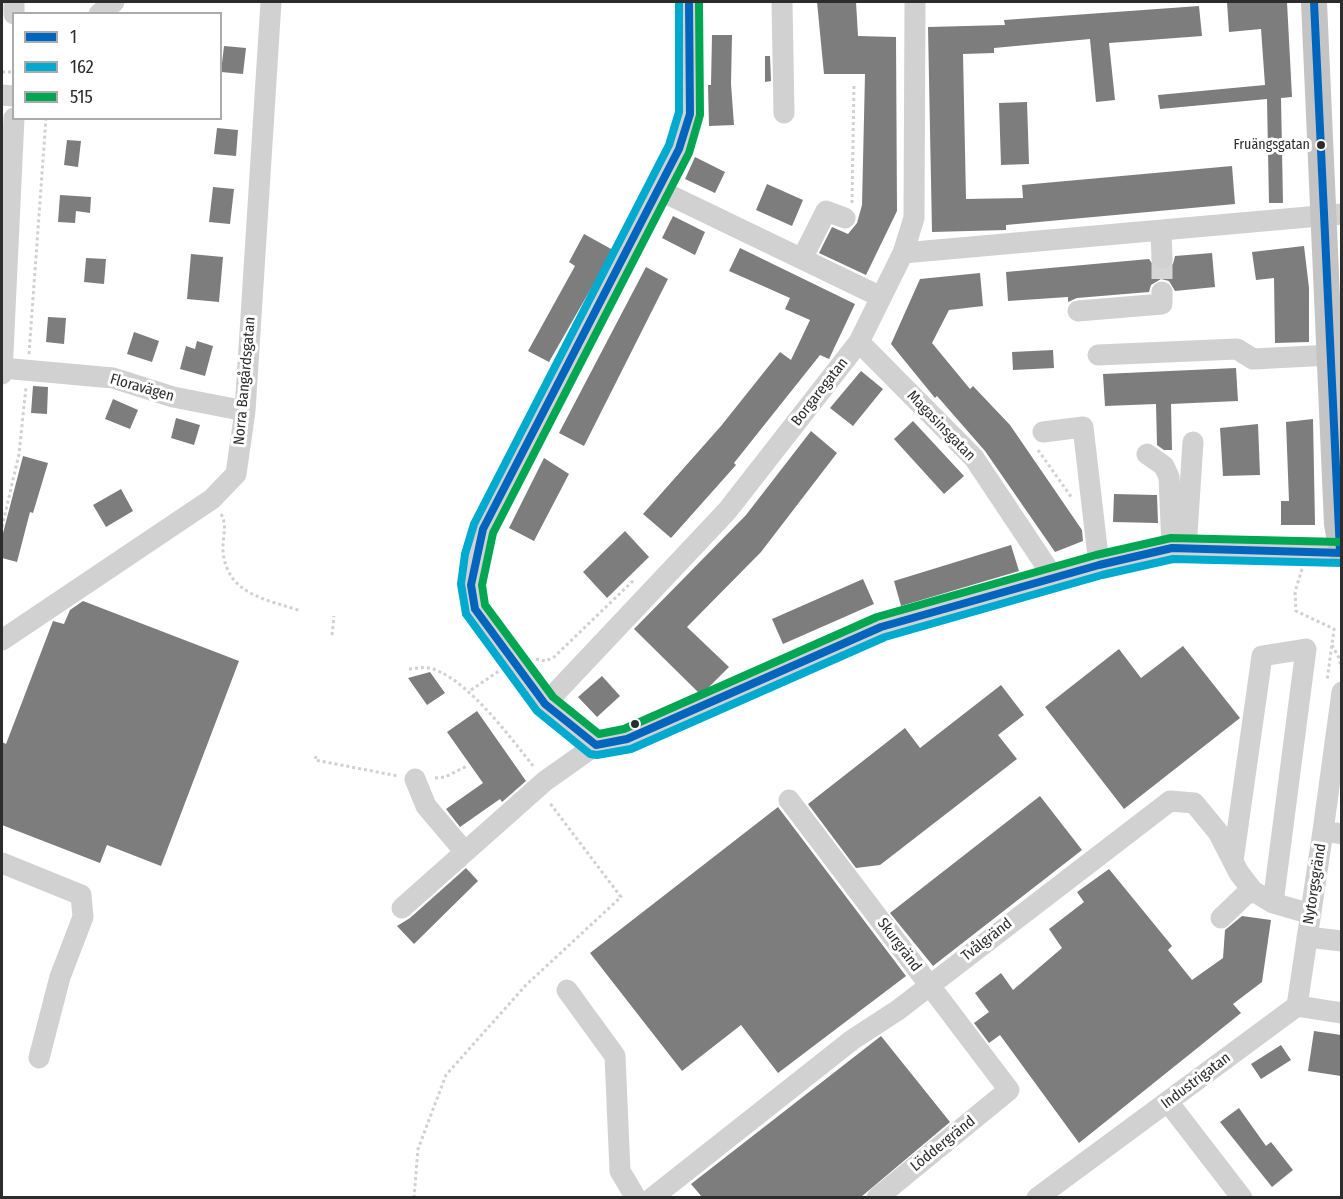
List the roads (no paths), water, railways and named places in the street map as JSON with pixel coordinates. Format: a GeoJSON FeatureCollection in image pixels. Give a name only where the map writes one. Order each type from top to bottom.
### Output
{"type":"FeatureCollection","features":[{"type":"Feature","properties":{"kind":"main road"},"geometry":{"type":"LineString","coordinates":[[1314,2],[1332,215],[1331,355],[1338,448],[1341,553]]}},
{"type":"Feature","properties":{"kind":"street"},"geometry":{"type":"LineString","coordinates":[[102,12],[114,2]]}},
{"type":"Feature","properties":{"kind":"street","name":"Norra Bangårdsgatan"},"geometry":{"type":"LineString","coordinates":[[2,640],[212,499],[236,474],[245,411],[271,2]]}},
{"type":"Feature","properties":{"kind":"street"},"geometry":{"type":"LineString","coordinates":[[596,745],[545,704],[475,609],[471,585],[483,529],[679,149],[690,114],[689,2]]}},
{"type":"Feature","properties":{"kind":"street"},"geometry":{"type":"LineString","coordinates":[[782,2],[784,113]]}},
{"type":"Feature","properties":{"kind":"street"},"geometry":{"type":"LineString","coordinates":[[914,2],[921,2]]}},
{"type":"Feature","properties":{"kind":"street","name":"Borgaregatan"},"geometry":{"type":"LineString","coordinates":[[545,704],[727,511],[859,342],[903,253],[914,218],[914,2]]}},
{"type":"Feature","properties":{"kind":"street"},"geometry":{"type":"LineString","coordinates":[[2,374],[14,120]]}},
{"type":"Feature","properties":{"kind":"street"},"geometry":{"type":"LineString","coordinates":[[659,190],[881,297]]}},
{"type":"Feature","properties":{"kind":"street"},"geometry":{"type":"LineString","coordinates":[[802,258],[826,211],[845,218]]}},
{"type":"Feature","properties":{"kind":"street"},"geometry":{"type":"LineString","coordinates":[[903,253],[1332,215]]}},
{"type":"Feature","properties":{"kind":"street"},"geometry":{"type":"LineString","coordinates":[[1161,230],[1162,258]]}},
{"type":"Feature","properties":{"kind":"street"},"geometry":{"type":"LineString","coordinates":[[1078,311],[1162,304],[1162,292]]}},
{"type":"Feature","properties":{"kind":"street","name":"Magasinsgatan"},"geometry":{"type":"LineString","coordinates":[[859,342],[974,458],[1054,578]]}},
{"type":"Feature","properties":{"kind":"street"},"geometry":{"type":"LineString","coordinates":[[1098,355],[1237,349],[1253,359],[1331,355]]}},
{"type":"Feature","properties":{"kind":"street","name":"Floravägen"},"geometry":{"type":"LineString","coordinates":[[2,368],[113,378],[173,397],[245,411]]}},
{"type":"Feature","properties":{"kind":"street"},"geometry":{"type":"LineString","coordinates":[[1039,438],[1083,427],[1099,565]]}},
{"type":"Feature","properties":{"kind":"street"},"geometry":{"type":"LineString","coordinates":[[1179,549],[1193,442]]}},
{"type":"Feature","properties":{"kind":"street"},"geometry":{"type":"LineString","coordinates":[[1148,453],[1164,466],[1169,477],[1179,549]]}},
{"type":"Feature","properties":{"kind":"street"},"geometry":{"type":"LineString","coordinates":[[402,908],[545,781],[596,745],[627,739],[880,627],[1099,565],[1179,549],[1341,553]]}},
{"type":"Feature","properties":{"kind":"street"},"geometry":{"type":"LineString","coordinates":[[1233,861],[1262,656],[1305,649],[1274,903]]}},
{"type":"Feature","properties":{"kind":"street","name":"Nytorgsgränd"},"geometry":{"type":"LineString","coordinates":[[1307,937],[1332,832],[1341,692]]}},
{"type":"Feature","properties":{"kind":"street"},"geometry":{"type":"LineString","coordinates":[[415,779],[426,806],[465,852]]}},
{"type":"Feature","properties":{"kind":"street","name":"Skurgränd"},"geometry":{"type":"LineString","coordinates":[[789,800],[1009,1090]]}},
{"type":"Feature","properties":{"kind":"street","name":"Tvålgränd"},"geometry":{"type":"LineString","coordinates":[[652,1197],[852,1040],[929,986],[1170,801],[1194,803],[1218,832],[1252,891],[1274,903],[1311,914]]}},
{"type":"Feature","properties":{"kind":"street"},"geometry":{"type":"LineString","coordinates":[[2,863],[81,895],[83,917],[60,977],[39,1058]]}},
{"type":"Feature","properties":{"kind":"street"},"geometry":{"type":"LineString","coordinates":[[1221,918],[1252,891]]}},
{"type":"Feature","properties":{"kind":"street"},"geometry":{"type":"LineString","coordinates":[[1341,941],[1307,937],[1297,1006],[1341,1013]]}},
{"type":"Feature","properties":{"kind":"street"},"geometry":{"type":"LineString","coordinates":[[567,990],[615,1056],[620,1171],[636,1197]]}},
{"type":"Feature","properties":{"kind":"street","name":"Industrigatan"},"geometry":{"type":"LineString","coordinates":[[1037,1197],[1297,1006]]}},
{"type":"Feature","properties":{"kind":"street","name":"Löddergränd"},"geometry":{"type":"LineString","coordinates":[[877,1197],[1009,1090]]}},
{"type":"Feature","properties":{"kind":"street"},"geometry":{"type":"LineString","coordinates":[[1168,1102],[1242,1197]]}},
{"type":"Feature","properties":{"kind":"tunnel"},"geometry":{"type":"LineString","coordinates":[[1162,258],[1162,292]]}},
{"type":"Feature","properties":{"kind":"place","name":"Fruängsgatan"},"geometry":{"type":"Point","coordinates":[1321,145]}}]}
